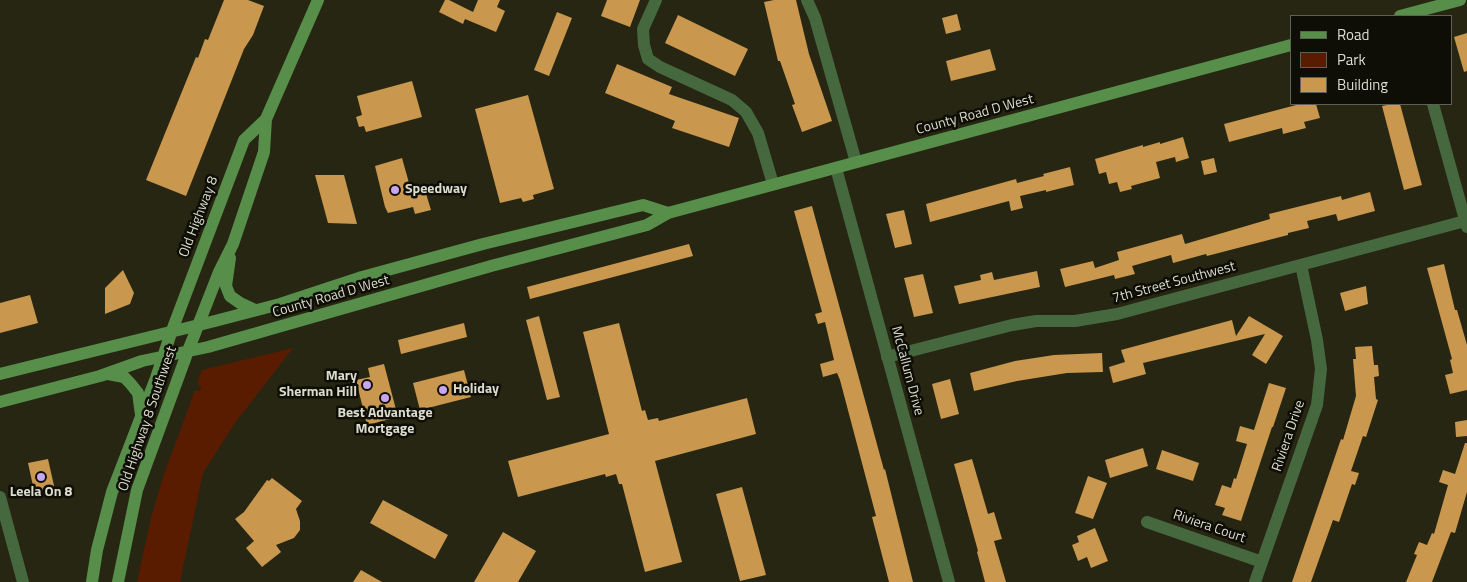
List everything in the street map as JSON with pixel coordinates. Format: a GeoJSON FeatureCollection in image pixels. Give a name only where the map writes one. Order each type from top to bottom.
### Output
{"type":"FeatureCollection","features":[{"type":"Feature","properties":{"kind":"main road","name":"Old Highway 8"},"geometry":{"type":"LineString","coordinates":[[198,326],[219,272],[234,244],[264,152],[266,119],[318,0]]}},
{"type":"Feature","properties":{"kind":"main road"},"geometry":{"type":"LineString","coordinates":[[1406,15],[1460,0]]}},
{"type":"Feature","properties":{"kind":"main road","name":"County Road D West"},"geometry":{"type":"LineString","coordinates":[[0,402],[100,376],[142,361],[188,351],[360,305],[491,266],[647,225],[668,212],[1290,46]]}},
{"type":"Feature","properties":{"kind":"main road","name":"Old Highway 8"},"geometry":{"type":"LineString","coordinates":[[171,333],[244,140],[266,119]]}},
{"type":"Feature","properties":{"kind":"main road","name":"County Road D West"},"geometry":{"type":"LineString","coordinates":[[0,374],[198,326],[409,264],[643,205],[668,212]]}},
{"type":"Feature","properties":{"kind":"main road"},"geometry":{"type":"LineString","coordinates":[[234,244],[226,286],[230,296],[255,310]]}},
{"type":"Feature","properties":{"kind":"main road","name":"Old Highway 8 Southwest"},"geometry":{"type":"LineString","coordinates":[[118,582],[137,490],[198,326]]}},
{"type":"Feature","properties":{"kind":"main road","name":"Old Highway 8 Southwest"},"geometry":{"type":"LineString","coordinates":[[92,582],[97,550],[109,502],[171,333]]}},
{"type":"Feature","properties":{"kind":"main road"},"geometry":{"type":"LineString","coordinates":[[100,376],[110,374],[124,377],[138,393],[142,416]]}},
{"type":"Feature","properties":{"kind":"street"},"geometry":{"type":"LineString","coordinates":[[656,0],[643,29],[644,45],[648,58],[660,67],[732,100],[746,112],[758,133],[773,184]]}},
{"type":"Feature","properties":{"kind":"street"},"geometry":{"type":"LineString","coordinates":[[807,0],[815,18],[856,162]]}},
{"type":"Feature","properties":{"kind":"street"},"geometry":{"type":"LineString","coordinates":[[1433,105],[1466,224]]}},
{"type":"Feature","properties":{"kind":"street","name":"McCallum Drive"},"geometry":{"type":"LineString","coordinates":[[836,168],[949,582]]}},
{"type":"Feature","properties":{"kind":"street","name":"7th Street Southwest"},"geometry":{"type":"LineString","coordinates":[[888,357],[1012,325],[1036,321],[1084,320],[1118,314],[1301,265],[1466,224]]}},
{"type":"Feature","properties":{"kind":"street","name":"Riviera Drive"},"geometry":{"type":"LineString","coordinates":[[1255,582],[1317,405],[1320,369],[1317,340],[1301,265]]}},
{"type":"Feature","properties":{"kind":"street"},"geometry":{"type":"LineString","coordinates":[[0,497],[23,582]]}},
{"type":"Feature","properties":{"kind":"street","name":"Riviera Court"},"geometry":{"type":"LineString","coordinates":[[1147,522],[1262,562]]}},
{"type":"Feature","properties":{"kind":"green space"},"geometry":{"type":"Polygon","coordinates":[[[293,348],[235,423],[203,473],[180,582],[137,582],[151,518],[163,477],[195,390],[200,391],[201,386],[197,384],[202,370],[293,348]]]}},
{"type":"Feature","properties":{"kind":"building"},"geometry":{"type":"Polygon","coordinates":[[[224,0],[248,0],[264,6],[253,35],[244,49],[186,196],[146,180],[196,57],[198,58],[205,39],[208,40],[224,0]]]}},
{"type":"Feature","properties":{"kind":"building"},"geometry":{"type":"Polygon","coordinates":[[[445,0],[449,0],[473,12],[478,0],[500,0],[497,7],[505,11],[496,32],[465,19],[463,24],[439,12],[445,0]]]}},
{"type":"Feature","properties":{"kind":"building"},"geometry":{"type":"Polygon","coordinates":[[[607,0],[640,0],[630,27],[601,16],[607,0]]]}},
{"type":"Feature","properties":{"kind":"building"},"geometry":{"type":"Polygon","coordinates":[[[796,0],[809,54],[832,121],[802,132],[792,105],[795,104],[780,61],[778,61],[764,2],[796,0]]]}},
{"type":"Feature","properties":{"kind":"building"},"geometry":{"type":"Polygon","coordinates":[[[557,12],[572,18],[549,76],[534,70],[557,12]]]}},
{"type":"Feature","properties":{"kind":"building"},"geometry":{"type":"Polygon","coordinates":[[[957,14],[961,30],[946,34],[942,18],[957,14]]]}},
{"type":"Feature","properties":{"kind":"building"},"geometry":{"type":"Polygon","coordinates":[[[678,15],[748,49],[735,76],[665,43],[678,15]]]}},
{"type":"Feature","properties":{"kind":"building"},"geometry":{"type":"Polygon","coordinates":[[[1467,33],[1467,71],[1464,72],[1454,37],[1467,33]]]}},
{"type":"Feature","properties":{"kind":"building"},"geometry":{"type":"Polygon","coordinates":[[[990,49],[996,70],[951,81],[946,61],[990,49]]]}},
{"type":"Feature","properties":{"kind":"building"},"geometry":{"type":"Polygon","coordinates":[[[617,64],[672,87],[669,94],[739,118],[729,147],[672,128],[675,121],[605,93],[617,64]]]}},
{"type":"Feature","properties":{"kind":"building"},"geometry":{"type":"Polygon","coordinates":[[[412,81],[422,117],[366,132],[364,126],[359,127],[356,117],[362,115],[357,96],[412,81]]]}},
{"type":"Feature","properties":{"kind":"building"},"geometry":{"type":"Polygon","coordinates":[[[528,95],[554,189],[533,195],[534,199],[523,202],[521,198],[500,203],[475,109],[528,95]]]}},
{"type":"Feature","properties":{"kind":"building"},"geometry":{"type":"Polygon","coordinates":[[[1296,105],[1316,105],[1320,118],[1304,122],[1306,128],[1283,134],[1282,128],[1229,142],[1224,124],[1296,105]]]}},
{"type":"Feature","properties":{"kind":"building"},"geometry":{"type":"Polygon","coordinates":[[[1400,105],[1422,185],[1404,190],[1382,106],[1400,105]]]}},
{"type":"Feature","properties":{"kind":"building"},"geometry":{"type":"Polygon","coordinates":[[[1183,137],[1189,158],[1176,162],[1175,157],[1156,162],[1160,178],[1131,186],[1132,189],[1120,192],[1117,182],[1109,184],[1106,172],[1099,174],[1095,159],[1143,145],[1143,147],[1160,142],[1160,144],[1183,137]]]}},
{"type":"Feature","properties":{"kind":"building"},"geometry":{"type":"Polygon","coordinates":[[[402,158],[411,190],[424,187],[431,210],[415,214],[413,207],[388,213],[375,166],[402,158]]]}},
{"type":"Feature","properties":{"kind":"building"},"geometry":{"type":"Polygon","coordinates":[[[1214,158],[1217,172],[1204,175],[1201,161],[1214,158]]]}},
{"type":"Feature","properties":{"kind":"building"},"geometry":{"type":"Polygon","coordinates":[[[1070,167],[1074,185],[1020,196],[1023,208],[1011,211],[1009,201],[930,222],[926,204],[1016,179],[1017,183],[1070,167]]]}},
{"type":"Feature","properties":{"kind":"building"},"geometry":{"type":"Polygon","coordinates":[[[315,175],[344,175],[357,224],[328,223],[315,175]]]}},
{"type":"Feature","properties":{"kind":"building"},"geometry":{"type":"Polygon","coordinates":[[[1370,192],[1375,211],[1338,221],[1336,214],[1307,221],[1309,228],[1288,233],[1288,235],[1173,263],[1171,255],[1132,266],[1135,274],[1115,279],[1114,275],[1065,287],[1060,269],[1093,261],[1095,268],[1119,260],[1117,252],[1182,234],[1185,244],[1270,219],[1269,214],[1341,196],[1342,200],[1370,192]]]}},
{"type":"Feature","properties":{"kind":"building"},"geometry":{"type":"Polygon","coordinates":[[[812,206],[885,469],[913,582],[889,582],[872,517],[876,516],[840,380],[837,373],[823,377],[820,364],[834,360],[825,322],[818,324],[815,314],[822,312],[794,211],[812,206]]]}},
{"type":"Feature","properties":{"kind":"building"},"geometry":{"type":"Polygon","coordinates":[[[904,210],[912,244],[895,248],[886,214],[904,210]]]}},
{"type":"Feature","properties":{"kind":"building"},"geometry":{"type":"Polygon","coordinates":[[[689,244],[693,256],[530,299],[527,287],[689,244]]]}},
{"type":"Feature","properties":{"kind":"building"},"geometry":{"type":"Polygon","coordinates":[[[1444,264],[1455,310],[1457,310],[1467,345],[1467,390],[1450,394],[1445,375],[1453,373],[1450,360],[1452,359],[1427,268],[1444,264]]]}},
{"type":"Feature","properties":{"kind":"building"},"geometry":{"type":"Polygon","coordinates":[[[123,270],[134,293],[130,304],[105,314],[105,288],[123,270]]]}},
{"type":"Feature","properties":{"kind":"building"},"geometry":{"type":"Polygon","coordinates":[[[1037,271],[1040,287],[959,304],[954,286],[981,280],[980,275],[992,272],[994,280],[1037,271]]]}},
{"type":"Feature","properties":{"kind":"building"},"geometry":{"type":"Polygon","coordinates":[[[923,274],[933,313],[914,317],[904,278],[923,274]]]}},
{"type":"Feature","properties":{"kind":"building"},"geometry":{"type":"Polygon","coordinates":[[[1366,286],[1368,304],[1345,311],[1340,293],[1366,286]]]}},
{"type":"Feature","properties":{"kind":"building"},"geometry":{"type":"Polygon","coordinates":[[[30,295],[38,323],[0,333],[0,303],[30,295]]]}},
{"type":"Feature","properties":{"kind":"building"},"geometry":{"type":"Polygon","coordinates":[[[539,316],[560,397],[547,400],[526,320],[539,316]]]}},
{"type":"Feature","properties":{"kind":"building"},"geometry":{"type":"Polygon","coordinates":[[[1249,316],[1283,336],[1266,364],[1252,355],[1265,334],[1143,363],[1146,374],[1113,383],[1109,367],[1125,362],[1121,350],[1232,320],[1236,336],[1249,316]]]}},
{"type":"Feature","properties":{"kind":"building"},"geometry":{"type":"Polygon","coordinates":[[[464,323],[467,337],[401,354],[398,340],[464,323]]]}},
{"type":"Feature","properties":{"kind":"building"},"geometry":{"type":"Polygon","coordinates":[[[619,323],[642,411],[645,410],[648,420],[658,418],[659,421],[747,398],[756,434],[655,461],[682,562],[645,572],[622,484],[619,484],[616,474],[606,477],[605,474],[518,497],[508,461],[609,434],[583,332],[619,323]]]}},
{"type":"Feature","properties":{"kind":"building"},"geometry":{"type":"Polygon","coordinates":[[[1372,346],[1374,365],[1378,365],[1379,376],[1374,377],[1376,399],[1378,400],[1366,437],[1363,436],[1351,471],[1359,473],[1355,485],[1352,484],[1339,522],[1333,520],[1311,582],[1292,582],[1341,439],[1343,440],[1356,396],[1353,359],[1356,359],[1355,347],[1372,346]]]}},
{"type":"Feature","properties":{"kind":"building"},"geometry":{"type":"Polygon","coordinates":[[[1102,353],[1103,372],[1067,373],[1017,381],[974,391],[970,373],[1015,361],[1054,355],[1102,353]]]}},
{"type":"Feature","properties":{"kind":"building"},"geometry":{"type":"Polygon","coordinates":[[[384,364],[398,417],[367,425],[356,380],[370,377],[368,368],[384,364]]]}},
{"type":"Feature","properties":{"kind":"building"},"geometry":{"type":"Polygon","coordinates":[[[464,370],[471,397],[420,410],[413,383],[464,370]]]}},
{"type":"Feature","properties":{"kind":"building"},"geometry":{"type":"Polygon","coordinates":[[[950,379],[959,414],[941,419],[932,384],[950,379]]]}},
{"type":"Feature","properties":{"kind":"building"},"geometry":{"type":"Polygon","coordinates":[[[1269,383],[1286,388],[1241,521],[1222,515],[1225,508],[1215,505],[1222,485],[1231,488],[1234,478],[1236,479],[1247,444],[1236,441],[1240,426],[1254,430],[1269,383]]]}},
{"type":"Feature","properties":{"kind":"building"},"geometry":{"type":"Polygon","coordinates":[[[1467,420],[1467,436],[1456,437],[1455,422],[1467,420]]]}},
{"type":"Feature","properties":{"kind":"building"},"geometry":{"type":"Polygon","coordinates":[[[1465,443],[1467,443],[1467,492],[1455,533],[1451,532],[1432,582],[1406,582],[1417,555],[1414,554],[1419,542],[1427,545],[1432,533],[1434,534],[1448,485],[1439,482],[1443,470],[1455,474],[1465,443]]]}},
{"type":"Feature","properties":{"kind":"building"},"geometry":{"type":"Polygon","coordinates":[[[1143,448],[1148,466],[1110,478],[1105,460],[1143,448]]]}},
{"type":"Feature","properties":{"kind":"building"},"geometry":{"type":"Polygon","coordinates":[[[1162,450],[1199,463],[1193,481],[1156,469],[1162,450]]]}},
{"type":"Feature","properties":{"kind":"building","name":"Leela On 8"},"geometry":{"type":"Polygon","coordinates":[[[48,459],[55,490],[35,495],[28,463],[48,459]]]}},
{"type":"Feature","properties":{"kind":"building"},"geometry":{"type":"Polygon","coordinates":[[[972,459],[988,514],[994,512],[1002,539],[994,541],[1006,582],[985,582],[954,464],[972,459]]]}},
{"type":"Feature","properties":{"kind":"building"},"geometry":{"type":"Polygon","coordinates":[[[1088,476],[1107,483],[1093,519],[1075,513],[1088,476]]]}},
{"type":"Feature","properties":{"kind":"building"},"geometry":{"type":"Polygon","coordinates":[[[272,478],[302,501],[296,509],[300,521],[300,530],[294,538],[276,545],[281,552],[262,567],[246,548],[254,541],[235,519],[244,512],[267,480],[269,481],[272,478]]]}},
{"type":"Feature","properties":{"kind":"building"},"geometry":{"type":"Polygon","coordinates":[[[742,487],[766,575],[740,581],[716,494],[742,487]]]}},
{"type":"Feature","properties":{"kind":"building"},"geometry":{"type":"Polygon","coordinates":[[[383,500],[448,535],[435,559],[370,523],[383,500]]]}},
{"type":"Feature","properties":{"kind":"building"},"geometry":{"type":"Polygon","coordinates":[[[1095,528],[1108,561],[1091,568],[1087,557],[1078,561],[1072,545],[1079,542],[1077,536],[1095,528]]]}},
{"type":"Feature","properties":{"kind":"building"},"geometry":{"type":"Polygon","coordinates":[[[503,532],[536,551],[518,582],[474,582],[503,532]]]}},
{"type":"Feature","properties":{"kind":"building"},"geometry":{"type":"Polygon","coordinates":[[[361,570],[382,582],[353,582],[361,570]]]}},
{"type":"Feature","properties":{"kind":"place","name":"Speedway"},"geometry":{"type":"Point","coordinates":[395,190]}},
{"type":"Feature","properties":{"kind":"place","name":"Mary Sherman Hill"},"geometry":{"type":"Point","coordinates":[367,385]}},
{"type":"Feature","properties":{"kind":"place","name":"Holiday"},"geometry":{"type":"Point","coordinates":[443,390]}},
{"type":"Feature","properties":{"kind":"place","name":"Best Advantage Mortgage"},"geometry":{"type":"Point","coordinates":[385,398]}},
{"type":"Feature","properties":{"kind":"place","name":"Leela On 8"},"geometry":{"type":"Point","coordinates":[41,477]}}]}
